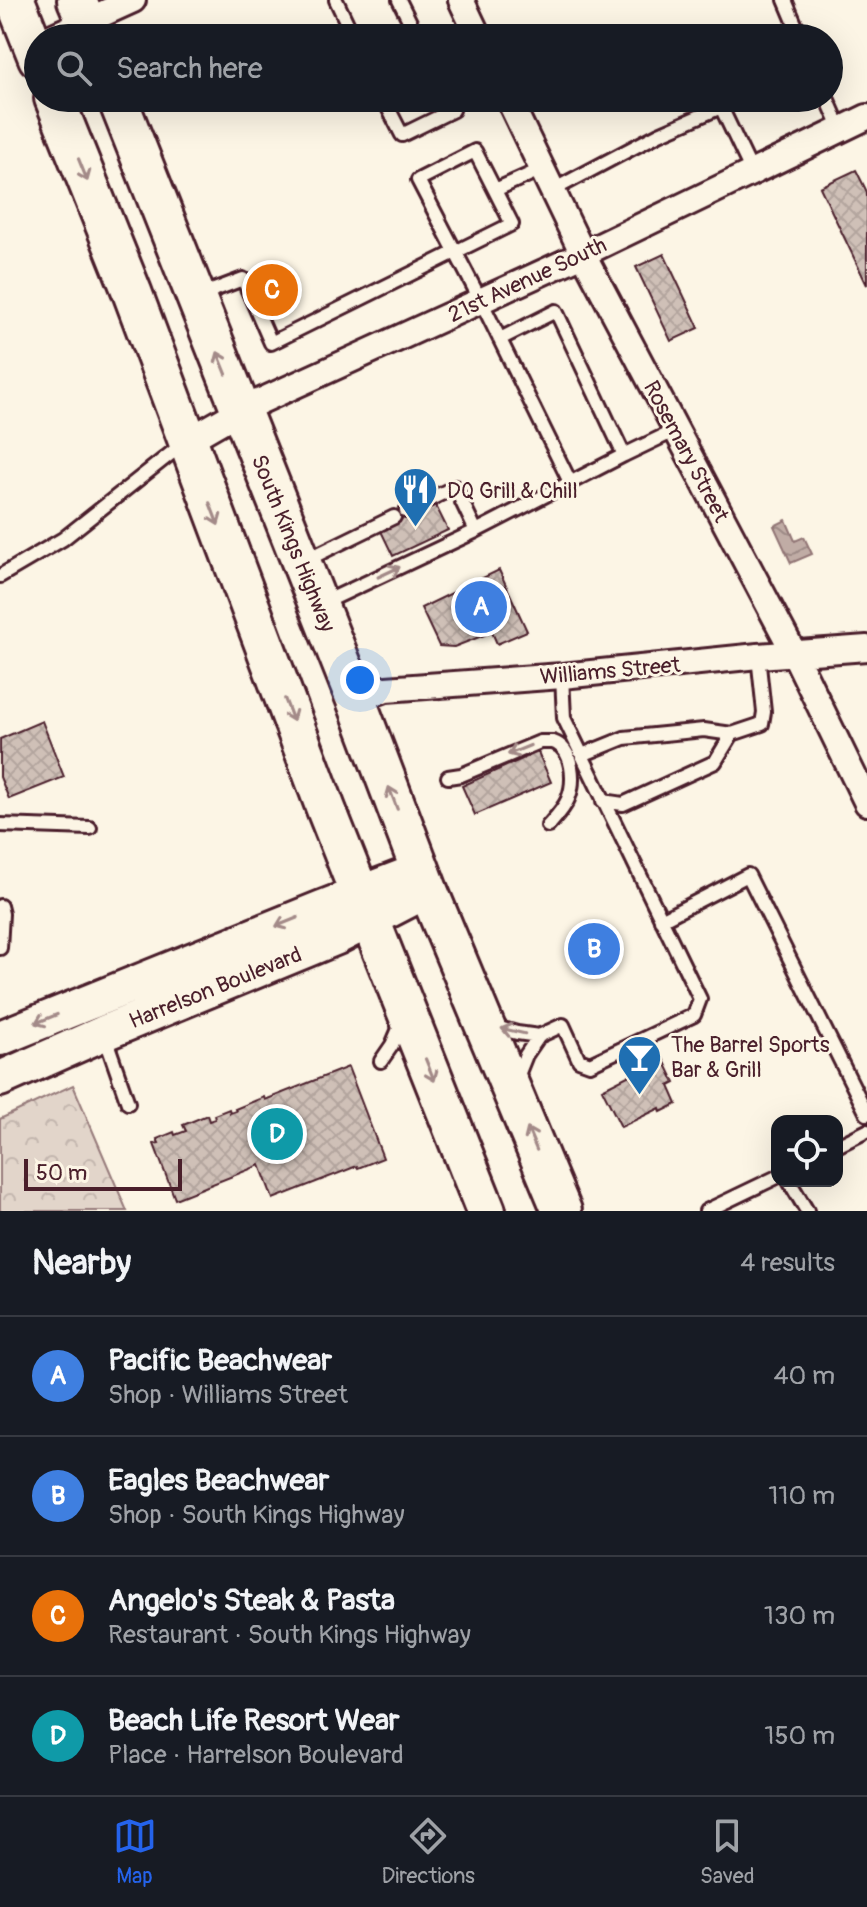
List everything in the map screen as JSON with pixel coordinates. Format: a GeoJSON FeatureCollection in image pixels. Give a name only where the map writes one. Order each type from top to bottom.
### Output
{"type":"FeatureCollection","features":[{"type":"Feature","properties":{"kind":"main road"},"geometry":{"type":"LineString","coordinates":[[15,0],[28,24]]}},
{"type":"Feature","properties":{"kind":"main road"},"geometry":{"type":"LineString","coordinates":[[60,112],[132,292],[326,809],[486,1211]]}},
{"type":"Feature","properties":{"kind":"main road","name":"South Kings Highway"},"geometry":{"type":"LineString","coordinates":[[123,112],[356,700],[424,880],[562,1211]]}},
{"type":"Feature","properties":{"kind":"main road","name":"Harrelson Boulevard"},"geometry":{"type":"LineString","coordinates":[[0,1079],[98,1017],[424,880]]}},
{"type":"Feature","properties":{"kind":"main road","name":"Harrelson Boulevard"},"geometry":{"type":"LineString","coordinates":[[0,1038],[98,1017]]}},
{"type":"Feature","properties":{"kind":"street"},"geometry":{"type":"LineString","coordinates":[[85,20],[133,0]]}},
{"type":"Feature","properties":{"kind":"street"},"geometry":{"type":"LineString","coordinates":[[461,0],[472,24]]}},
{"type":"Feature","properties":{"kind":"street","name":"Rosemary Street"},"geometry":{"type":"LineString","coordinates":[[515,112],[583,254],[794,653],[867,803]]}},
{"type":"Feature","properties":{"kind":"street","name":"21st Avenue South"},"geometry":{"type":"LineString","coordinates":[[187,441],[241,410],[583,254],[867,117]]}},
{"type":"Feature","properties":{"kind":"street","name":"Williams Street"},"geometry":{"type":"LineString","coordinates":[[356,700],[386,689],[867,648]]}},
{"type":"Feature","properties":{"kind":"lane"},"geometry":{"type":"LineString","coordinates":[[336,0],[347,24]]}},
{"type":"Feature","properties":{"kind":"lane"},"geometry":{"type":"LineString","coordinates":[[399,0],[411,24]]}},
{"type":"Feature","properties":{"kind":"lane"},"geometry":{"type":"LineString","coordinates":[[785,0],[795,24]]}},
{"type":"Feature","properties":{"kind":"lane"},"geometry":{"type":"LineString","coordinates":[[390,112],[402,135],[449,112]]}},
{"type":"Feature","properties":{"kind":"lane"},"geometry":{"type":"LineString","coordinates":[[495,190],[547,179],[710,112]]}},
{"type":"Feature","properties":{"kind":"lane"},"geometry":{"type":"LineString","coordinates":[[723,112],[752,172]]}},
{"type":"Feature","properties":{"kind":"lane"},"geometry":{"type":"LineString","coordinates":[[833,112],[841,130]]}},
{"type":"Feature","properties":{"kind":"lane"},"geometry":{"type":"LineString","coordinates":[[196,297],[243,279],[271,343],[455,253],[512,224],[475,151],[418,180],[455,253],[481,301],[570,482]]}},
{"type":"Feature","properties":{"kind":"lane"},"geometry":{"type":"LineString","coordinates":[[500,339],[556,311],[624,455]]}},
{"type":"Feature","properties":{"kind":"lane"},"geometry":{"type":"LineString","coordinates":[[318,605],[476,531],[676,430]]}},
{"type":"Feature","properties":{"kind":"lane"},"geometry":{"type":"LineString","coordinates":[[0,576],[63,539],[187,441]]}},
{"type":"Feature","properties":{"kind":"lane"},"geometry":{"type":"LineString","coordinates":[[301,562],[455,487],[476,531]]}},
{"type":"Feature","properties":{"kind":"lane"},"geometry":{"type":"LineString","coordinates":[[582,755],[624,738],[704,730],[732,734],[762,724],[764,712],[758,656]]}},
{"type":"Feature","properties":{"kind":"lane"},"geometry":{"type":"LineString","coordinates":[[511,1090],[526,1055],[539,1036],[563,1025],[579,1060],[590,1064],[694,1015],[700,999],[564,718],[562,676]]}},
{"type":"Feature","properties":{"kind":"lane"},"geometry":{"type":"LineString","coordinates":[[603,801],[623,804],[715,762],[732,734]]}},
{"type":"Feature","properties":{"kind":"lane"},"geometry":{"type":"LineString","coordinates":[[448,777],[461,775],[540,742],[552,742],[566,752],[571,765],[571,787],[567,802],[548,826]]}},
{"type":"Feature","properties":{"kind":"lane"},"geometry":{"type":"LineString","coordinates":[[0,825],[90,828]]}},
{"type":"Feature","properties":{"kind":"lane"},"geometry":{"type":"LineString","coordinates":[[661,920],[748,875],[867,1114]]}},
{"type":"Feature","properties":{"kind":"lane"},"geometry":{"type":"LineString","coordinates":[[0,906],[0,948]]}},
{"type":"Feature","properties":{"kind":"lane"},"geometry":{"type":"LineString","coordinates":[[381,1061],[397,1036],[405,1009]]}},
{"type":"Feature","properties":{"kind":"lane"},"geometry":{"type":"LineString","coordinates":[[98,1017],[128,1103]]}},
{"type":"Feature","properties":{"kind":"lane"},"geometry":{"type":"LineString","coordinates":[[483,1023],[539,1036]]}},
{"type":"Feature","properties":{"kind":"lane"},"geometry":{"type":"LineString","coordinates":[[843,1143],[867,1131]]}},
{"type":"Feature","properties":{"kind":"lane"},"geometry":{"type":"LineString","coordinates":[[706,1211],[771,1180]]}},
{"type":"Feature","properties":{"kind":"lane"},"geometry":{"type":"LineString","coordinates":[[793,1187],[807,1211]]}},
{"type":"Feature","properties":{"kind":"green space"},"geometry":{"type":"Polygon","coordinates":[[[73,1085],[127,1211],[0,1211],[0,1119],[73,1085]]]}},
{"type":"Feature","properties":{"kind":"water"},"geometry":{"type":"Polygon","coordinates":[[[786,520],[795,541],[804,537],[812,554],[791,563],[774,526],[786,520]]]}},
{"type":"Feature","properties":{"kind":"building"},"geometry":{"type":"Polygon","coordinates":[[[856,170],[867,192],[867,285],[820,187],[856,170]]]}},
{"type":"Feature","properties":{"kind":"building"},"geometry":{"type":"Polygon","coordinates":[[[664,254],[699,328],[671,341],[636,267],[664,254]]]}},
{"type":"Feature","properties":{"kind":"building"},"geometry":{"type":"Polygon","coordinates":[[[434,502],[448,530],[393,556],[380,529],[434,502]]]}},
{"type":"Feature","properties":{"kind":"building"},"geometry":{"type":"Polygon","coordinates":[[[499,570],[527,631],[497,644],[492,632],[454,647],[439,646],[421,608],[499,570]]]}},
{"type":"Feature","properties":{"kind":"building"},"geometry":{"type":"Polygon","coordinates":[[[42,721],[64,777],[9,799],[0,777],[0,739],[42,721]]]}},
{"type":"Feature","properties":{"kind":"building"},"geometry":{"type":"Polygon","coordinates":[[[538,752],[551,782],[475,815],[462,786],[538,752]]]}},
{"type":"Feature","properties":{"kind":"building","name":"The Barrel Sports Bar & Grill"},"geometry":{"type":"Polygon","coordinates":[[[663,1058],[675,1083],[669,1086],[677,1104],[661,1112],[660,1108],[621,1127],[602,1089],[663,1058]]]}},
{"type":"Feature","properties":{"kind":"building"},"geometry":{"type":"Polygon","coordinates":[[[348,1067],[383,1158],[273,1199],[260,1165],[175,1199],[154,1144],[159,1143],[157,1139],[186,1131],[183,1125],[207,1115],[209,1121],[215,1119],[214,1115],[229,1109],[230,1113],[236,1111],[264,1097],[265,1100],[348,1067]]]}},
{"type":"Feature","properties":{"kind":"place","name":"Angelo's Steak & Pasta"},"geometry":{"type":"Point","coordinates":[272,290]}},
{"type":"Feature","properties":{"kind":"place","name":"DQ Grill & Chill"},"geometry":{"type":"Point","coordinates":[416,529]}},
{"type":"Feature","properties":{"kind":"place","name":"Pacific Beachwear"},"geometry":{"type":"Point","coordinates":[481,607]}},
{"type":"Feature","properties":{"kind":"place","name":"Eagles Beachwear"},"geometry":{"type":"Point","coordinates":[594,949]}},
{"type":"Feature","properties":{"kind":"place","name":"The Barrel Sports Bar & Grill"},"geometry":{"type":"Point","coordinates":[640,1096]}},
{"type":"Feature","properties":{"kind":"place","name":"Beach Life Resort Wear"},"geometry":{"type":"Point","coordinates":[277,1134]}}]}
